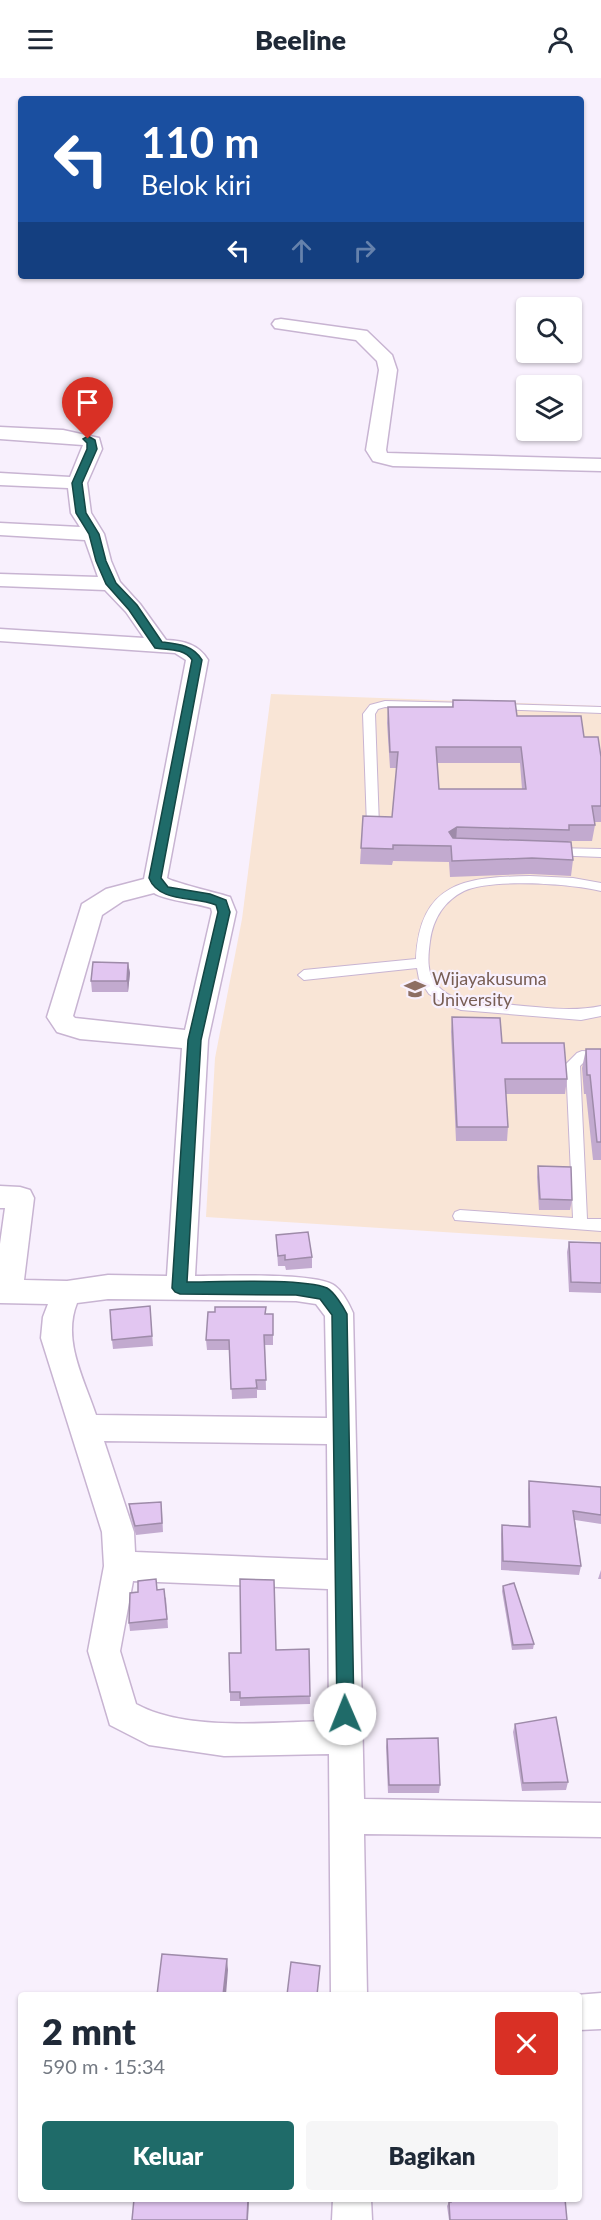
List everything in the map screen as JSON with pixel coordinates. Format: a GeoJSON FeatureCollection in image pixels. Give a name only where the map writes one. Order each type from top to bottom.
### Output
{"type":"FeatureCollection","features":[{"type":"Feature","properties":{"kind":"street"},"geometry":{"type":"LineString","coordinates":[[281,324],[361,335],[386,359],[388,370],[376,450],[380,457],[393,460],[601,465]]}},
{"type":"Feature","properties":{"kind":"street"},"geometry":{"type":"LineString","coordinates":[[0,433],[88,439],[92,442],[92,449],[77,483],[81,513],[94,534],[101,561],[111,584],[133,608],[159,645]]}},
{"type":"Feature","properties":{"kind":"street"},"geometry":{"type":"LineString","coordinates":[[0,478],[77,483]]}},
{"type":"Feature","properties":{"kind":"street"},"geometry":{"type":"LineString","coordinates":[[0,528],[94,534]]}},
{"type":"Feature","properties":{"kind":"street"},"geometry":{"type":"LineString","coordinates":[[0,580],[111,584]]}},
{"type":"Feature","properties":{"kind":"street"},"geometry":{"type":"LineString","coordinates":[[0,635],[178,647],[193,653],[197,660],[155,878],[165,890],[194,894],[221,903],[224,912],[195,1040],[180,1288]]}},
{"type":"Feature","properties":{"kind":"street"},"geometry":{"type":"LineString","coordinates":[[158,884],[115,895],[91,910],[60,1017],[66,1025],[80,1030],[195,1040]]}},
{"type":"Feature","properties":{"kind":"street"},"geometry":{"type":"LineString","coordinates":[[0,1197],[20,1198],[4,1291],[67,1293],[108,1287],[296,1289],[324,1293],[339,1314],[349,1992]]}},
{"type":"Feature","properties":{"kind":"street"},"geometry":{"type":"LineString","coordinates":[[67,1293],[57,1317],[56,1338],[118,1532],[120,1566],[104,1651],[122,1714],[149,1729],[224,1740],[346,1737]]}},
{"type":"Feature","properties":{"kind":"street"},"geometry":{"type":"LineString","coordinates":[[85,1428],[342,1431]]}},
{"type":"Feature","properties":{"kind":"street"},"geometry":{"type":"LineString","coordinates":[[120,1566],[344,1575]]}},
{"type":"Feature","properties":{"kind":"street"},"geometry":{"type":"LineString","coordinates":[[346,1816],[601,1820]]}},
{"type":"Feature","properties":{"kind":"street"},"geometry":{"type":"LineString","coordinates":[[582,2012],[601,2011]]}},
{"type":"Feature","properties":{"kind":"street"},"geometry":{"type":"LineString","coordinates":[[352,2202],[352,2220]]}},
{"type":"Feature","properties":{"kind":"lane"},"geometry":{"type":"LineString","coordinates":[[373,826],[369,714],[374,707],[385,704],[601,710]]}},
{"type":"Feature","properties":{"kind":"lane"},"geometry":{"type":"LineString","coordinates":[[537,851],[601,853]]}},
{"type":"Feature","properties":{"kind":"lane"},"geometry":{"type":"LineString","coordinates":[[601,887],[568,882],[503,881],[463,886],[446,897],[424,927],[422,963],[426,982],[444,999],[461,1005],[581,1015],[601,1011]]}},
{"type":"Feature","properties":{"kind":"lane"},"geometry":{"type":"LineString","coordinates":[[304,975],[422,963]]}},
{"type":"Feature","properties":{"kind":"lane"},"geometry":{"type":"LineString","coordinates":[[580,1224],[573,1064],[582,1056],[601,1057]]}},
{"type":"Feature","properties":{"kind":"lane"},"geometry":{"type":"LineString","coordinates":[[460,1216],[601,1225]]}},
{"type":"Feature","properties":{"kind":"shaded area","name":"Wijayakusuma University"},"geometry":{"type":"Polygon","coordinates":[[[271,694],[601,706],[601,1242],[206,1217],[215,1058],[242,919],[271,694]]]}},
{"type":"Feature","properties":{"kind":"building"},"geometry":{"type":"Polygon","coordinates":[[[453,700],[515,701],[517,716],[581,716],[584,737],[598,737],[601,757],[601,806],[592,806],[595,825],[569,825],[569,830],[457,827],[449,832],[453,838],[571,842],[573,860],[532,858],[452,861],[451,846],[393,845],[393,849],[361,848],[363,816],[392,817],[398,752],[390,752],[388,707],[453,707],[453,700]],[[436,747],[439,789],[526,789],[521,747],[436,747]]]}},
{"type":"Feature","properties":{"kind":"building"},"geometry":{"type":"Polygon","coordinates":[[[93,962],[128,963],[127,981],[91,981],[93,962]]]}},
{"type":"Feature","properties":{"kind":"building"},"geometry":{"type":"Polygon","coordinates":[[[452,1017],[500,1018],[502,1043],[564,1043],[567,1079],[505,1079],[508,1127],[457,1127],[452,1017]]]}},
{"type":"Feature","properties":{"kind":"building"},"geometry":{"type":"Polygon","coordinates":[[[586,1049],[601,1049],[601,1142],[597,1142],[590,1075],[587,1075],[586,1049]]]}},
{"type":"Feature","properties":{"kind":"building"},"geometry":{"type":"Polygon","coordinates":[[[538,1166],[571,1167],[572,1200],[540,1199],[538,1166]]]}},
{"type":"Feature","properties":{"kind":"building"},"geometry":{"type":"Polygon","coordinates":[[[308,1232],[312,1257],[285,1260],[285,1255],[278,1256],[276,1235],[308,1232]]]}},
{"type":"Feature","properties":{"kind":"building"},"geometry":{"type":"Polygon","coordinates":[[[569,1242],[601,1243],[601,1283],[571,1282],[569,1242]]]}},
{"type":"Feature","properties":{"kind":"building"},"geometry":{"type":"Polygon","coordinates":[[[150,1306],[152,1336],[112,1340],[110,1310],[150,1306]]]}},
{"type":"Feature","properties":{"kind":"building"},"geometry":{"type":"Polygon","coordinates":[[[215,1307],[266,1307],[265,1314],[273,1314],[273,1335],[264,1335],[266,1380],[256,1380],[257,1388],[231,1389],[229,1340],[206,1340],[208,1312],[215,1312],[215,1307]]]}},
{"type":"Feature","properties":{"kind":"building"},"geometry":{"type":"Polygon","coordinates":[[[529,1481],[601,1487],[601,1515],[573,1511],[581,1566],[503,1561],[502,1525],[530,1527],[529,1481]]]}},
{"type":"Feature","properties":{"kind":"building"},"geometry":{"type":"Polygon","coordinates":[[[161,1502],[162,1523],[135,1526],[129,1504],[161,1502]]]}},
{"type":"Feature","properties":{"kind":"building"},"geometry":{"type":"Polygon","coordinates":[[[156,1579],[157,1590],[164,1589],[167,1619],[129,1623],[130,1593],[138,1592],[138,1581],[156,1579]]]}},
{"type":"Feature","properties":{"kind":"building"},"geometry":{"type":"Polygon","coordinates":[[[240,1579],[274,1580],[276,1650],[309,1649],[310,1696],[240,1698],[240,1692],[230,1692],[229,1653],[241,1653],[240,1579]]]}},
{"type":"Feature","properties":{"kind":"building"},"geometry":{"type":"Polygon","coordinates":[[[514,1583],[534,1644],[513,1645],[503,1586],[514,1583]]]}},
{"type":"Feature","properties":{"kind":"building"},"geometry":{"type":"Polygon","coordinates":[[[556,1717],[568,1782],[523,1783],[515,1724],[556,1717]]]}},
{"type":"Feature","properties":{"kind":"building"},"geometry":{"type":"Polygon","coordinates":[[[438,1738],[440,1785],[389,1785],[387,1739],[438,1738]]]}},
{"type":"Feature","properties":{"kind":"building"},"geometry":{"type":"Polygon","coordinates":[[[162,1954],[227,1959],[223,1992],[157,1992],[162,1954]]]}},
{"type":"Feature","properties":{"kind":"building"},"geometry":{"type":"Polygon","coordinates":[[[291,1962],[320,1966],[317,1992],[287,1992],[291,1962]]]}},
{"type":"Feature","properties":{"kind":"building"},"geometry":{"type":"Polygon","coordinates":[[[134,2202],[248,2202],[247,2220],[132,2220],[134,2202]]]}},
{"type":"Feature","properties":{"kind":"building"},"geometry":{"type":"Polygon","coordinates":[[[449,2202],[565,2202],[567,2220],[450,2220],[449,2202]]]}},
{"type":"Feature","properties":{"kind":"place","name":"Wijayakusuma University"},"geometry":{"type":"Point","coordinates":[415,989]}},
{"type":"Feature","properties":{"kind":"route"},"geometry":{"type":"LineString","coordinates":[[88,439],[92,442],[92,449],[77,483],[78,503],[81,513],[94,534],[101,561],[111,584],[133,608],[159,645],[178,647],[193,653],[197,660],[155,878],[165,890],[194,894],[221,903],[224,912],[195,1040],[180,1288],[296,1289],[324,1293],[339,1314],[342,1386],[345,1714]]}}]}
